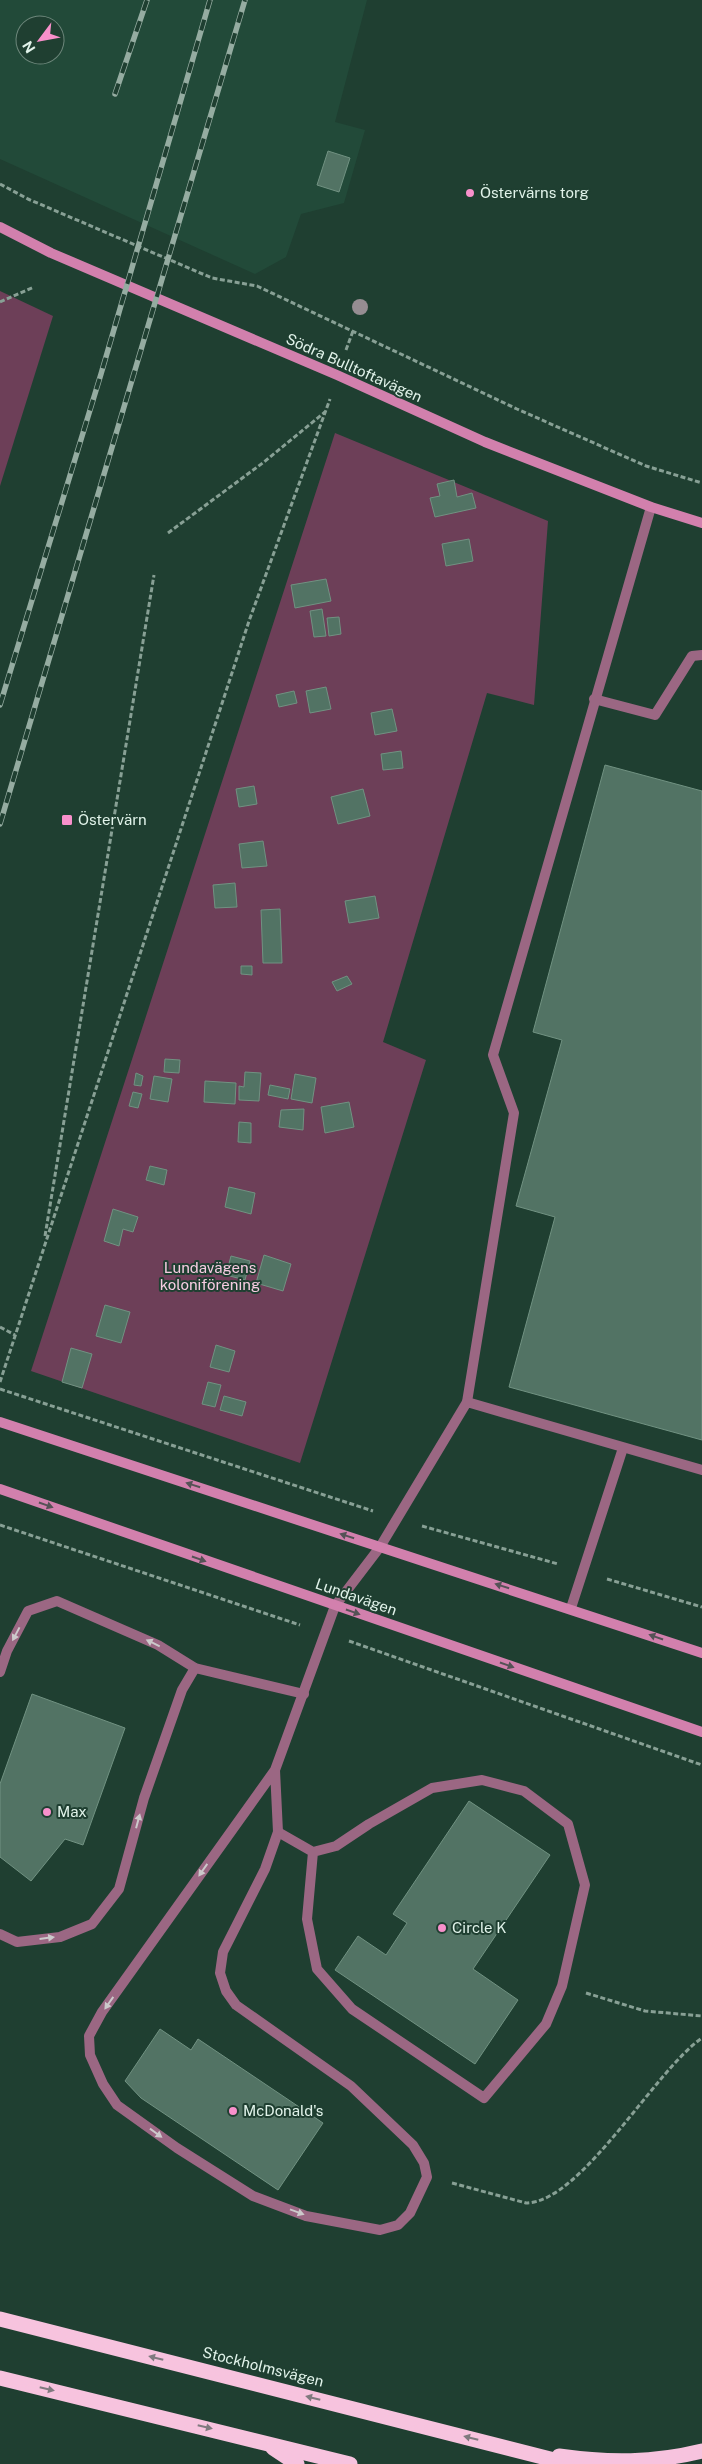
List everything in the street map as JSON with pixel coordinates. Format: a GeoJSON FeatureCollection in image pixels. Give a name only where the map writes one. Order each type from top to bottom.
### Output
{"type":"FeatureCollection","features":[{"type":"Feature","properties":{"kind":"highway","name":"Stockholmsvägen"},"geometry":{"type":"LineString","coordinates":[[0,2319],[518,2450]]}},
{"type":"Feature","properties":{"kind":"highway"},"geometry":{"type":"LineString","coordinates":[[0,2378],[350,2464]]}},
{"type":"Feature","properties":{"kind":"highway"},"geometry":{"type":"LineString","coordinates":[[262,2441],[297,2464]]}},
{"type":"Feature","properties":{"kind":"highway"},"geometry":{"type":"LineString","coordinates":[[518,2450],[617,2462],[668,2459],[702,2451]]}},
{"type":"Feature","properties":{"kind":"highway"},"geometry":{"type":"LineString","coordinates":[[518,2450],[570,2464]]}},
{"type":"Feature","properties":{"kind":"main road","name":"Södra Bulltoftavägen"},"geometry":{"type":"LineString","coordinates":[[0,226],[51,253],[337,375],[485,442],[651,507],[702,523]]}},
{"type":"Feature","properties":{"kind":"main road"},"geometry":{"type":"LineString","coordinates":[[0,1422],[571,1608],[702,1653]]}},
{"type":"Feature","properties":{"kind":"main road","name":"Lundavägen"},"geometry":{"type":"LineString","coordinates":[[0,1489],[702,1732]]}},
{"type":"Feature","properties":{"kind":"lane"},"geometry":{"type":"LineString","coordinates":[[275,1770],[278,1832],[265,1869],[223,1952],[220,1973],[226,1991],[236,2005],[351,2086],[413,2145],[424,2163],[427,2177],[410,2213],[398,2224],[380,2230],[306,2216],[253,2196],[177,2148],[117,2105],[102,2084],[90,2054],[90,2036],[102,2012],[275,1770],[304,1694],[334,1606],[380,1547],[467,1402],[514,1113],[493,1055],[651,507]]}},
{"type":"Feature","properties":{"kind":"lane"},"geometry":{"type":"LineString","coordinates":[[594,700],[655,715],[692,656],[702,655]]}},
{"type":"Feature","properties":{"kind":"lane"},"geometry":{"type":"LineString","coordinates":[[467,1402],[702,1470]]}},
{"type":"Feature","properties":{"kind":"lane"},"geometry":{"type":"LineString","coordinates":[[571,1608],[623,1448]]}},
{"type":"Feature","properties":{"kind":"lane"},"geometry":{"type":"LineString","coordinates":[[0,1672],[7,1651],[28,1611],[57,1600],[158,1645],[195,1668],[304,1694]]}},
{"type":"Feature","properties":{"kind":"lane"},"geometry":{"type":"LineString","coordinates":[[0,1934],[17,1942],[60,1936],[92,1924],[119,1889],[144,1798],[182,1690],[195,1668]]}},
{"type":"Feature","properties":{"kind":"lane"},"geometry":{"type":"LineString","coordinates":[[278,1832],[313,1852],[336,1846],[369,1824],[432,1788],[482,1780],[524,1791],[568,1824],[585,1885],[562,1986],[546,2024],[484,2098],[352,2009],[317,1969],[307,1919],[313,1852]]}},
{"type":"Feature","properties":{"kind":"path"},"geometry":{"type":"LineString","coordinates":[[0,184],[28,199],[212,278],[258,286],[508,404],[637,462],[702,483]]}},
{"type":"Feature","properties":{"kind":"path"},"geometry":{"type":"LineString","coordinates":[[0,302],[34,287]]}},
{"type":"Feature","properties":{"kind":"path"},"geometry":{"type":"LineString","coordinates":[[0,1382],[249,621],[325,412],[264,462],[168,533]]}},
{"type":"Feature","properties":{"kind":"path"},"geometry":{"type":"LineString","coordinates":[[44,1246],[154,576]]}},
{"type":"Feature","properties":{"kind":"path"},"geometry":{"type":"LineString","coordinates":[[0,1327],[15,1335]]}},
{"type":"Feature","properties":{"kind":"path"},"geometry":{"type":"LineString","coordinates":[[0,1389],[398,1519],[702,1607]]}},
{"type":"Feature","properties":{"kind":"path"},"geometry":{"type":"LineString","coordinates":[[562,1986],[645,2011],[702,2016]]}},
{"type":"Feature","properties":{"kind":"path"},"geometry":{"type":"LineString","coordinates":[[427,2177],[526,2202],[536,2202],[547,2197],[571,2180],[600,2153],[674,2064],[702,2038]]}},
{"type":"Feature","properties":{"kind":"shaded area"},"geometry":{"type":"Polygon","coordinates":[[[0,0],[367,0],[335,122],[365,130],[344,203],[301,214],[286,257],[255,274],[0,159],[0,0]]]}},
{"type":"Feature","properties":{"kind":"green space"},"geometry":{"type":"Polygon","coordinates":[[[0,291],[53,316],[0,486],[0,291]]]}},
{"type":"Feature","properties":{"kind":"green space","name":"Lundavägens koloniförening"},"geometry":{"type":"Polygon","coordinates":[[[335,433],[548,521],[534,705],[487,693],[383,1042],[426,1060],[300,1463],[31,1371],[335,433]]]}},
{"type":"Feature","properties":{"kind":"building"},"geometry":{"type":"Polygon","coordinates":[[[328,151],[350,158],[339,192],[317,185],[328,151]]]}},
{"type":"Feature","properties":{"kind":"building"},"geometry":{"type":"Polygon","coordinates":[[[454,480],[457,497],[472,493],[476,508],[435,517],[430,498],[440,496],[437,484],[454,480]]]}},
{"type":"Feature","properties":{"kind":"building"},"geometry":{"type":"Polygon","coordinates":[[[469,539],[473,561],[446,566],[442,544],[469,539]]]}},
{"type":"Feature","properties":{"kind":"building"},"geometry":{"type":"Polygon","coordinates":[[[326,579],[331,601],[295,608],[291,585],[326,579]]]}},
{"type":"Feature","properties":{"kind":"building"},"geometry":{"type":"Polygon","coordinates":[[[322,609],[326,636],[314,637],[310,611],[322,609]]]}},
{"type":"Feature","properties":{"kind":"building"},"geometry":{"type":"Polygon","coordinates":[[[339,617],[341,634],[329,636],[327,618],[339,617]]]}},
{"type":"Feature","properties":{"kind":"building"},"geometry":{"type":"Polygon","coordinates":[[[326,687],[331,709],[310,713],[306,691],[326,687]]]}},
{"type":"Feature","properties":{"kind":"building"},"geometry":{"type":"Polygon","coordinates":[[[294,691],[297,703],[279,707],[276,695],[294,691]]]}},
{"type":"Feature","properties":{"kind":"building"},"geometry":{"type":"Polygon","coordinates":[[[392,709],[397,731],[375,735],[371,713],[392,709]]]}},
{"type":"Feature","properties":{"kind":"building"},"geometry":{"type":"Polygon","coordinates":[[[401,751],[403,768],[383,770],[381,754],[401,751]]]}},
{"type":"Feature","properties":{"kind":"building"},"geometry":{"type":"Polygon","coordinates":[[[605,765],[702,791],[702,1440],[509,1387],[555,1217],[516,1206],[562,1040],[533,1032],[605,765]]]}},
{"type":"Feature","properties":{"kind":"building"},"geometry":{"type":"Polygon","coordinates":[[[254,786],[257,804],[239,807],[236,789],[254,786]]]}},
{"type":"Feature","properties":{"kind":"building"},"geometry":{"type":"Polygon","coordinates":[[[363,789],[370,816],[338,824],[331,797],[363,789]]]}},
{"type":"Feature","properties":{"kind":"building"},"geometry":{"type":"Polygon","coordinates":[[[263,841],[267,866],[242,868],[239,844],[263,841]]]}},
{"type":"Feature","properties":{"kind":"building"},"geometry":{"type":"Polygon","coordinates":[[[235,883],[237,907],[215,908],[213,885],[235,883]]]}},
{"type":"Feature","properties":{"kind":"building"},"geometry":{"type":"Polygon","coordinates":[[[375,896],[379,918],[349,923],[345,901],[375,896]]]}},
{"type":"Feature","properties":{"kind":"building"},"geometry":{"type":"Polygon","coordinates":[[[280,909],[282,963],[263,963],[261,910],[280,909]]]}},
{"type":"Feature","properties":{"kind":"building"},"geometry":{"type":"Polygon","coordinates":[[[241,966],[252,966],[252,975],[241,974],[241,966]]]}},
{"type":"Feature","properties":{"kind":"building"},"geometry":{"type":"Polygon","coordinates":[[[347,976],[352,984],[337,991],[332,982],[347,976]]]}},
{"type":"Feature","properties":{"kind":"building"},"geometry":{"type":"Polygon","coordinates":[[[165,1059],[180,1060],[179,1073],[164,1072],[165,1059]]]}},
{"type":"Feature","properties":{"kind":"building"},"geometry":{"type":"Polygon","coordinates":[[[245,1072],[261,1073],[259,1101],[239,1100],[239,1086],[244,1087],[245,1072]]]}},
{"type":"Feature","properties":{"kind":"building"},"geometry":{"type":"Polygon","coordinates":[[[136,1073],[143,1076],[141,1086],[134,1085],[136,1073]]]}},
{"type":"Feature","properties":{"kind":"building"},"geometry":{"type":"Polygon","coordinates":[[[295,1074],[316,1078],[312,1103],[291,1099],[295,1074]]]}},
{"type":"Feature","properties":{"kind":"building"},"geometry":{"type":"Polygon","coordinates":[[[154,1076],[172,1079],[168,1102],[150,1099],[154,1076]]]}},
{"type":"Feature","properties":{"kind":"building"},"geometry":{"type":"Polygon","coordinates":[[[205,1081],[236,1083],[235,1104],[204,1102],[205,1081]]]}},
{"type":"Feature","properties":{"kind":"building"},"geometry":{"type":"Polygon","coordinates":[[[270,1085],[290,1089],[288,1099],[268,1095],[270,1085]]]}},
{"type":"Feature","properties":{"kind":"building"},"geometry":{"type":"Polygon","coordinates":[[[133,1092],[142,1094],[138,1108],[129,1106],[133,1092]]]}},
{"type":"Feature","properties":{"kind":"building"},"geometry":{"type":"Polygon","coordinates":[[[349,1102],[354,1127],[325,1133],[321,1107],[349,1102]]]}},
{"type":"Feature","properties":{"kind":"building"},"geometry":{"type":"Polygon","coordinates":[[[304,1109],[303,1130],[279,1127],[281,1110],[304,1109]]]}},
{"type":"Feature","properties":{"kind":"building"},"geometry":{"type":"Polygon","coordinates":[[[239,1122],[251,1123],[251,1143],[238,1142],[239,1122]]]}},
{"type":"Feature","properties":{"kind":"building"},"geometry":{"type":"Polygon","coordinates":[[[150,1166],[167,1170],[164,1185],[146,1180],[150,1166]]]}},
{"type":"Feature","properties":{"kind":"building"},"geometry":{"type":"Polygon","coordinates":[[[229,1187],[255,1193],[251,1214],[225,1207],[229,1187]]]}},
{"type":"Feature","properties":{"kind":"building"},"geometry":{"type":"Polygon","coordinates":[[[113,1209],[138,1217],[133,1232],[123,1229],[119,1246],[104,1241],[113,1209]]]}},
{"type":"Feature","properties":{"kind":"building"},"geometry":{"type":"Polygon","coordinates":[[[264,1255],[291,1264],[283,1291],[256,1283],[264,1255]]]}},
{"type":"Feature","properties":{"kind":"building"},"geometry":{"type":"Polygon","coordinates":[[[231,1256],[250,1261],[245,1280],[226,1275],[231,1256]]]}},
{"type":"Feature","properties":{"kind":"building"},"geometry":{"type":"Polygon","coordinates":[[[105,1305],[130,1312],[121,1343],[96,1336],[105,1305]]]}},
{"type":"Feature","properties":{"kind":"building"},"geometry":{"type":"Polygon","coordinates":[[[216,1345],[235,1351],[229,1372],[210,1367],[216,1345]]]}},
{"type":"Feature","properties":{"kind":"building"},"geometry":{"type":"Polygon","coordinates":[[[71,1348],[92,1354],[82,1388],[62,1382],[71,1348]]]}},
{"type":"Feature","properties":{"kind":"building"},"geometry":{"type":"Polygon","coordinates":[[[208,1382],[221,1385],[215,1407],[202,1404],[208,1382]]]}},
{"type":"Feature","properties":{"kind":"building"},"geometry":{"type":"Polygon","coordinates":[[[224,1396],[246,1402],[242,1416],[220,1410],[224,1396]]]}},
{"type":"Feature","properties":{"kind":"building","name":"Max"},"geometry":{"type":"Polygon","coordinates":[[[32,1694],[125,1728],[83,1845],[65,1839],[31,1881],[0,1857],[0,1784],[32,1694]]]}},
{"type":"Feature","properties":{"kind":"building"},"geometry":{"type":"Polygon","coordinates":[[[469,1801],[550,1855],[473,1969],[518,2000],[475,2064],[335,1970],[358,1936],[386,1955],[407,1923],[393,1914],[469,1801]]]}},
{"type":"Feature","properties":{"kind":"building"},"geometry":{"type":"Polygon","coordinates":[[[160,2029],[191,2050],[198,2039],[323,2123],[278,2190],[141,2098],[125,2081],[160,2029]]]}},
{"type":"Feature","properties":{"kind":"railway"},"geometry":{"type":"LineString","coordinates":[[115,94],[147,0]]}},
{"type":"Feature","properties":{"kind":"railway"},"geometry":{"type":"LineString","coordinates":[[0,705],[101,374],[210,0]]}},
{"type":"Feature","properties":{"kind":"railway"},"geometry":{"type":"LineString","coordinates":[[0,824],[245,0]]}},
{"type":"Feature","properties":{"kind":"place","name":"Östervärns torg"},"geometry":{"type":"Point","coordinates":[470,193]}},
{"type":"Feature","properties":{"kind":"place","name":"Östervärn"},"geometry":{"type":"Point","coordinates":[67,820]}},
{"type":"Feature","properties":{"kind":"place","name":"Max"},"geometry":{"type":"Point","coordinates":[47,1812]}},
{"type":"Feature","properties":{"kind":"place","name":"Circle K"},"geometry":{"type":"Point","coordinates":[442,1928]}},
{"type":"Feature","properties":{"kind":"place","name":"McDonald's"},"geometry":{"type":"Point","coordinates":[233,2111]}}]}
